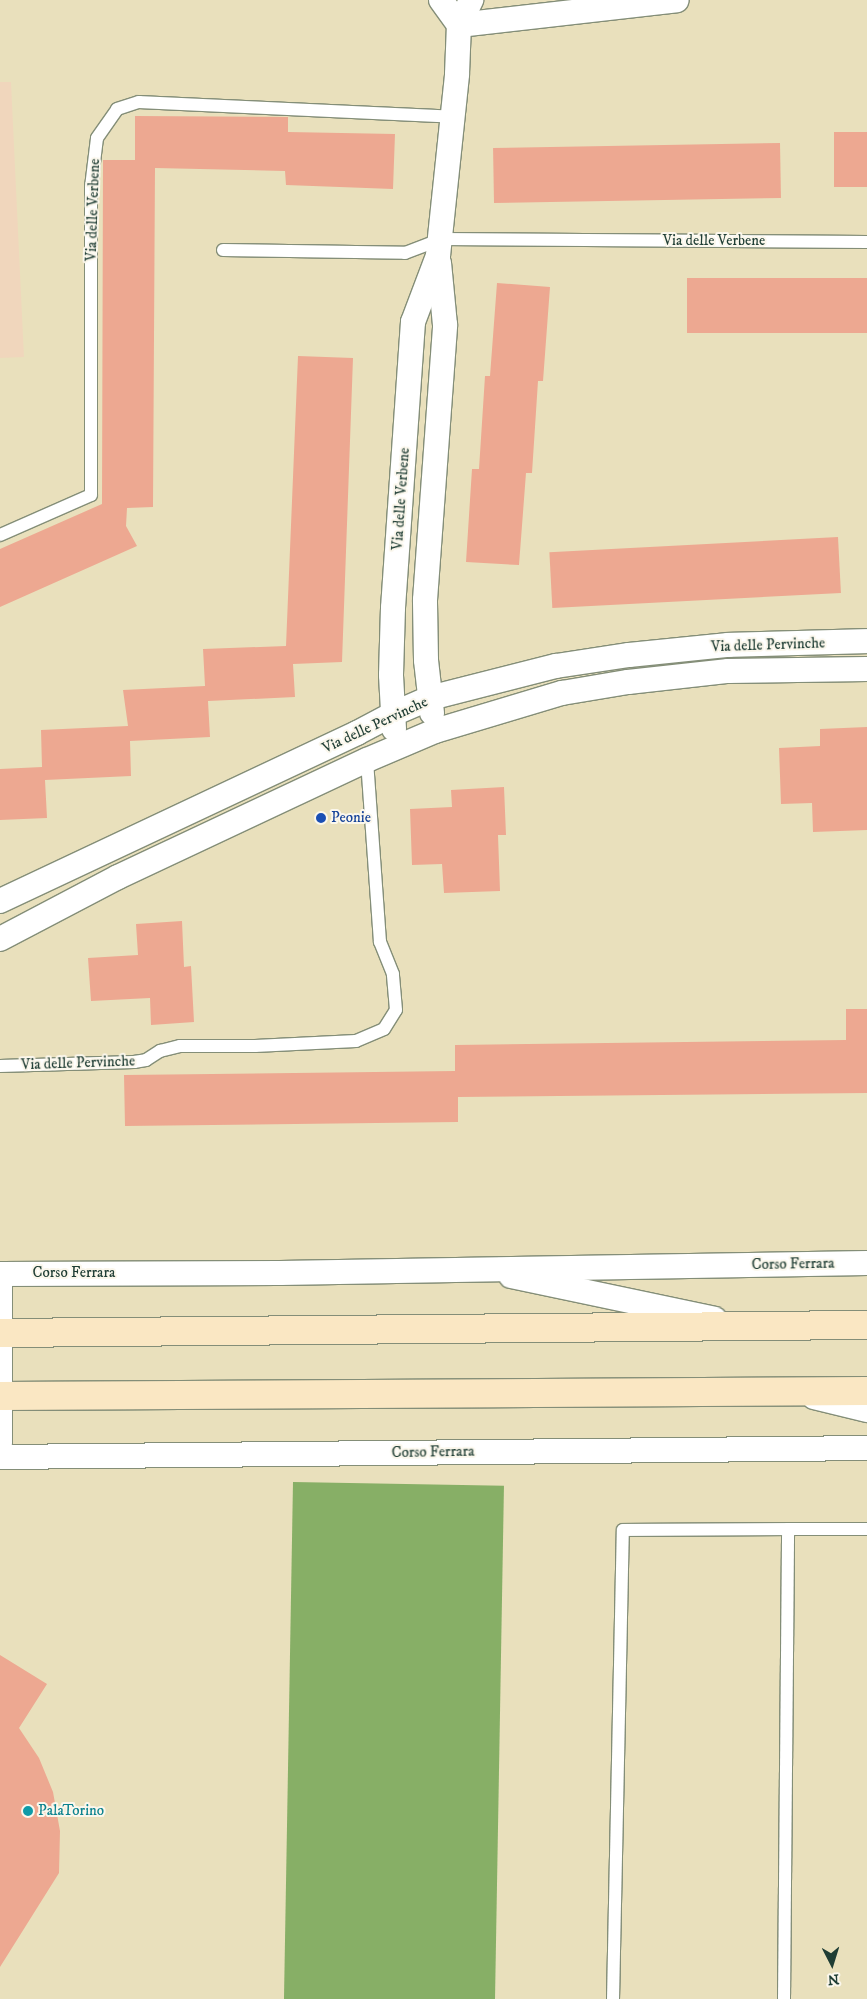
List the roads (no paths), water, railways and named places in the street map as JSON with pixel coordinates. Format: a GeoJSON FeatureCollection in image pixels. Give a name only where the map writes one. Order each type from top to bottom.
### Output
{"type":"FeatureCollection","features":[{"type":"Feature","properties":{"kind":"main road","name":"Corso Ferrara"},"geometry":{"type":"LineString","coordinates":[[0,1333],[867,1325]]}},
{"type":"Feature","properties":{"kind":"main road"},"geometry":{"type":"LineString","coordinates":[[1,1396],[867,1391]]}},
{"type":"Feature","properties":{"kind":"street"},"geometry":{"type":"LineString","coordinates":[[441,0],[460,25],[677,0]]}},
{"type":"Feature","properties":{"kind":"street","name":"Via delle Verbene"},"geometry":{"type":"LineString","coordinates":[[436,731],[426,660],[425,600],[445,325],[440,247],[460,25],[471,0]]}},
{"type":"Feature","properties":{"kind":"street","name":"Via delle Verbene"},"geometry":{"type":"LineString","coordinates":[[396,747],[393,714],[393,608],[414,322],[440,247]]}},
{"type":"Feature","properties":{"kind":"street","name":"Via delle Pervinche"},"geometry":{"type":"LineString","coordinates":[[0,901],[430,698],[556,666],[629,655],[728,644],[867,641]]}},
{"type":"Feature","properties":{"kind":"street","name":"Via delle Pervinche"},"geometry":{"type":"LineString","coordinates":[[0,938],[118,877],[367,760],[436,731],[562,693],[628,682],[728,671],[867,669]]}},
{"type":"Feature","properties":{"kind":"street","name":"Corso Ferrara"},"geometry":{"type":"LineString","coordinates":[[0,1274],[290,1272],[867,1263]]}},
{"type":"Feature","properties":{"kind":"street","name":"Corso Ferrara"},"geometry":{"type":"LineString","coordinates":[[479,1268],[550,1286],[746,1326]]}},
{"type":"Feature","properties":{"kind":"street"},"geometry":{"type":"LineString","coordinates":[[0,1283],[0,1443]]}},
{"type":"Feature","properties":{"kind":"street"},"geometry":{"type":"LineString","coordinates":[[793,1392],[867,1410]]}},
{"type":"Feature","properties":{"kind":"street","name":"Corso Ferrara"},"geometry":{"type":"LineString","coordinates":[[0,1457],[867,1448]]}},
{"type":"Feature","properties":{"kind":"lane","name":"Via delle Verbene"},"geometry":{"type":"LineString","coordinates":[[0,535],[91,495],[91,187],[97,138],[117,109],[139,102],[453,117]]}},
{"type":"Feature","properties":{"kind":"lane","name":"Via delle Verbene"},"geometry":{"type":"LineString","coordinates":[[223,250],[405,253],[440,247],[867,242]]}},
{"type":"Feature","properties":{"kind":"lane","name":"Via delle Pervinche"},"geometry":{"type":"LineString","coordinates":[[0,1066],[134,1062],[146,1060],[160,1051],[180,1046],[255,1046],[356,1041],[384,1029],[396,1010],[393,974],[380,942],[367,760]]}},
{"type":"Feature","properties":{"kind":"lane"},"geometry":{"type":"LineString","coordinates":[[784,1999],[788,1529]]}},
{"type":"Feature","properties":{"kind":"lane"},"geometry":{"type":"LineString","coordinates":[[613,1999],[624,1530],[867,1529]]}},
{"type":"Feature","properties":{"kind":"place","name":"Peonie"},"geometry":{"type":"Point","coordinates":[321,818]}},
{"type":"Feature","properties":{"kind":"place","name":"PalaTorino"},"geometry":{"type":"Point","coordinates":[28,1811]}}]}
